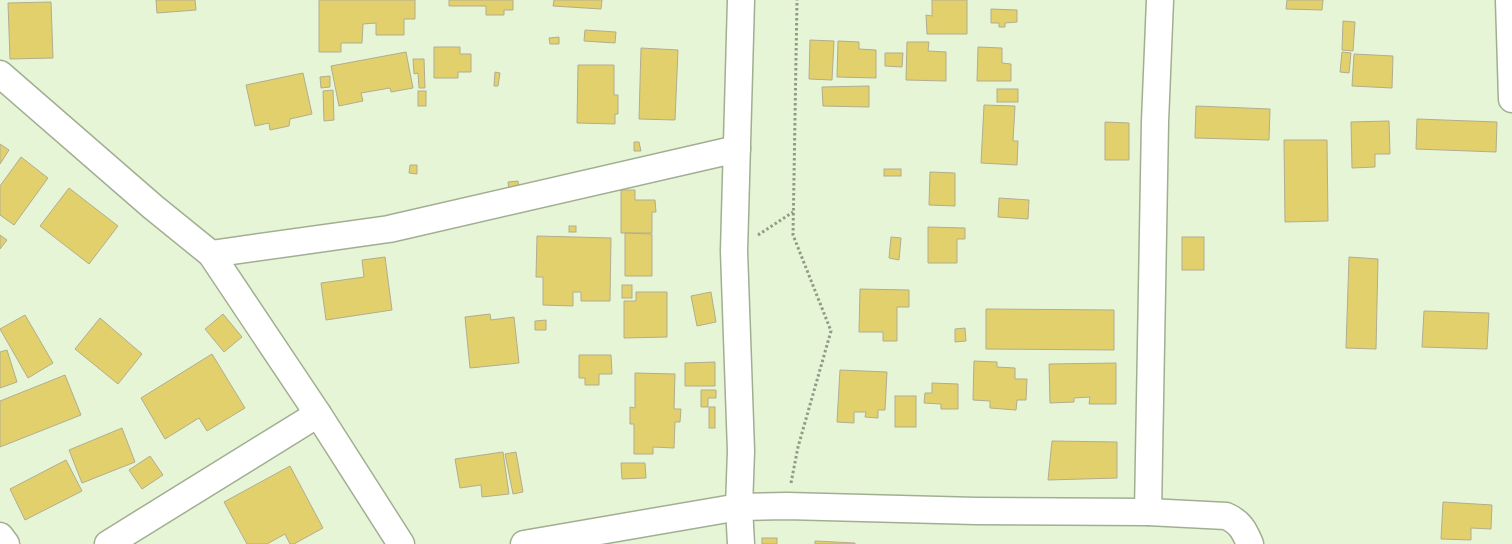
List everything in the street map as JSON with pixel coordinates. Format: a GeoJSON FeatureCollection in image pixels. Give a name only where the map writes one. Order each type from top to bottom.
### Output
{"type":"FeatureCollection","features":[{"type":"Feature","properties":{"kind":"street"},"geometry":{"type":"LineString","coordinates":[[741,0],[734,251],[741,451],[739,507],[741,544]]}},
{"type":"Feature","properties":{"kind":"street"},"geometry":{"type":"LineString","coordinates":[[1148,512],[1155,122],[1160,0]]}},
{"type":"Feature","properties":{"kind":"street"},"geometry":{"type":"LineString","coordinates":[[1509,0],[1512,99]]}},
{"type":"Feature","properties":{"kind":"street"},"geometry":{"type":"LineString","coordinates":[[0,74],[211,254],[318,414],[401,544]]}},
{"type":"Feature","properties":{"kind":"street"},"geometry":{"type":"LineString","coordinates":[[211,254],[389,229],[737,149]]}},
{"type":"Feature","properties":{"kind":"street"},"geometry":{"type":"LineString","coordinates":[[108,544],[318,414]]}},
{"type":"Feature","properties":{"kind":"street"},"geometry":{"type":"LineString","coordinates":[[524,544],[739,507],[787,506],[976,511],[1148,512],[1226,516],[1236,520],[1244,530],[1250,544]]}},
{"type":"Feature","properties":{"kind":"street"},"geometry":{"type":"LineString","coordinates":[[0,536],[6,544]]}},
{"type":"Feature","properties":{"kind":"path"},"geometry":{"type":"LineString","coordinates":[[787,506],[798,447],[831,332],[793,235],[796,0]]}},
{"type":"Feature","properties":{"kind":"path"},"geometry":{"type":"LineString","coordinates":[[734,251],[793,212]]}},
{"type":"Feature","properties":{"kind":"building"},"geometry":{"type":"Polygon","coordinates":[[[156,0],[195,0],[196,10],[157,13],[156,0]]]}},
{"type":"Feature","properties":{"kind":"building"},"geometry":{"type":"Polygon","coordinates":[[[319,0],[415,0],[415,19],[404,19],[404,35],[376,35],[376,23],[363,24],[362,43],[341,43],[341,52],[319,52],[319,0]]]}},
{"type":"Feature","properties":{"kind":"building"},"geometry":{"type":"Polygon","coordinates":[[[449,0],[513,0],[513,10],[504,10],[504,15],[486,15],[486,6],[449,6],[449,0]]]}},
{"type":"Feature","properties":{"kind":"building"},"geometry":{"type":"Polygon","coordinates":[[[554,0],[602,0],[601,9],[553,6],[554,0]]]}},
{"type":"Feature","properties":{"kind":"building"},"geometry":{"type":"Polygon","coordinates":[[[932,0],[967,0],[967,34],[927,34],[926,15],[932,16],[932,0]]]}},
{"type":"Feature","properties":{"kind":"building"},"geometry":{"type":"Polygon","coordinates":[[[1287,0],[1323,0],[1322,10],[1286,9],[1287,0]]]}},
{"type":"Feature","properties":{"kind":"building"},"geometry":{"type":"Polygon","coordinates":[[[51,2],[53,58],[10,59],[8,3],[51,2]]]}},
{"type":"Feature","properties":{"kind":"building"},"geometry":{"type":"Polygon","coordinates":[[[991,9],[1017,10],[1017,22],[1005,23],[1005,27],[999,27],[999,23],[991,23],[991,9]]]}},
{"type":"Feature","properties":{"kind":"building"},"geometry":{"type":"Polygon","coordinates":[[[1343,21],[1355,22],[1353,51],[1342,50],[1343,21]]]}},
{"type":"Feature","properties":{"kind":"building"},"geometry":{"type":"Polygon","coordinates":[[[585,30],[616,32],[615,43],[584,41],[585,30]]]}},
{"type":"Feature","properties":{"kind":"building"},"geometry":{"type":"Polygon","coordinates":[[[559,37],[559,44],[550,44],[549,38],[559,37]]]}},
{"type":"Feature","properties":{"kind":"building"},"geometry":{"type":"Polygon","coordinates":[[[810,40],[834,41],[832,80],[809,79],[810,40]]]}},
{"type":"Feature","properties":{"kind":"building"},"geometry":{"type":"Polygon","coordinates":[[[838,41],[859,42],[859,49],[876,50],[876,78],[837,77],[838,41]]]}},
{"type":"Feature","properties":{"kind":"building"},"geometry":{"type":"Polygon","coordinates":[[[907,42],[929,42],[928,51],[946,52],[946,81],[906,80],[907,42]]]}},
{"type":"Feature","properties":{"kind":"building"},"geometry":{"type":"Polygon","coordinates":[[[434,47],[460,47],[460,54],[471,54],[471,72],[458,72],[458,78],[434,78],[434,47]]]}},
{"type":"Feature","properties":{"kind":"building"},"geometry":{"type":"Polygon","coordinates":[[[978,47],[1002,48],[1002,63],[1011,64],[1011,81],[977,81],[978,47]]]}},
{"type":"Feature","properties":{"kind":"building"},"geometry":{"type":"Polygon","coordinates":[[[641,48],[678,50],[675,120],[639,119],[641,48]]]}},
{"type":"Feature","properties":{"kind":"building"},"geometry":{"type":"Polygon","coordinates":[[[406,52],[413,88],[391,92],[390,88],[361,93],[363,101],[339,106],[331,66],[406,52]]]}},
{"type":"Feature","properties":{"kind":"building"},"geometry":{"type":"Polygon","coordinates":[[[1342,52],[1351,53],[1349,73],[1340,72],[1342,52]]]}},
{"type":"Feature","properties":{"kind":"building"},"geometry":{"type":"Polygon","coordinates":[[[885,53],[903,53],[902,67],[885,66],[885,53]]]}},
{"type":"Feature","properties":{"kind":"building"},"geometry":{"type":"Polygon","coordinates":[[[1354,54],[1393,56],[1392,88],[1352,86],[1354,54]]]}},
{"type":"Feature","properties":{"kind":"building"},"geometry":{"type":"Polygon","coordinates":[[[413,59],[424,59],[425,88],[419,88],[418,73],[414,74],[413,59]]]}},
{"type":"Feature","properties":{"kind":"building"},"geometry":{"type":"Polygon","coordinates":[[[578,65],[614,65],[614,95],[618,95],[618,114],[615,114],[615,124],[577,123],[578,65]]]}},
{"type":"Feature","properties":{"kind":"building"},"geometry":{"type":"Polygon","coordinates":[[[495,72],[500,73],[498,86],[494,86],[495,72]]]}},
{"type":"Feature","properties":{"kind":"building"},"geometry":{"type":"Polygon","coordinates":[[[303,73],[312,114],[290,119],[289,126],[270,130],[269,123],[255,126],[246,85],[303,73]]]}},
{"type":"Feature","properties":{"kind":"building"},"geometry":{"type":"Polygon","coordinates":[[[330,76],[330,87],[321,88],[320,77],[330,76]]]}},
{"type":"Feature","properties":{"kind":"building"},"geometry":{"type":"Polygon","coordinates":[[[869,86],[869,107],[823,106],[822,87],[869,86]]]}},
{"type":"Feature","properties":{"kind":"building"},"geometry":{"type":"Polygon","coordinates":[[[997,89],[1018,89],[1018,102],[997,102],[997,89]]]}},
{"type":"Feature","properties":{"kind":"building"},"geometry":{"type":"Polygon","coordinates":[[[333,90],[334,120],[324,121],[323,91],[333,90]]]}},
{"type":"Feature","properties":{"kind":"building"},"geometry":{"type":"Polygon","coordinates":[[[418,91],[426,91],[426,106],[418,106],[418,91]]]}},
{"type":"Feature","properties":{"kind":"building"},"geometry":{"type":"Polygon","coordinates":[[[984,105],[1015,106],[1013,141],[1018,141],[1017,165],[981,163],[984,105]]]}},
{"type":"Feature","properties":{"kind":"building"},"geometry":{"type":"Polygon","coordinates":[[[1196,106],[1270,109],[1269,140],[1195,138],[1196,106]]]}},
{"type":"Feature","properties":{"kind":"building"},"geometry":{"type":"Polygon","coordinates":[[[1417,119],[1497,122],[1496,152],[1416,149],[1417,119]]]}},
{"type":"Feature","properties":{"kind":"building"},"geometry":{"type":"Polygon","coordinates":[[[1389,121],[1390,154],[1375,154],[1375,167],[1352,168],[1351,122],[1389,121]]]}},
{"type":"Feature","properties":{"kind":"building"},"geometry":{"type":"Polygon","coordinates":[[[1105,122],[1129,123],[1129,160],[1105,160],[1105,122]]]}},
{"type":"Feature","properties":{"kind":"building"},"geometry":{"type":"Polygon","coordinates":[[[1284,140],[1327,140],[1328,221],[1285,222],[1284,140]]]}},
{"type":"Feature","properties":{"kind":"building"},"geometry":{"type":"Polygon","coordinates":[[[634,142],[639,142],[641,151],[634,151],[634,142]]]}},
{"type":"Feature","properties":{"kind":"building"},"geometry":{"type":"Polygon","coordinates":[[[0,144],[9,150],[0,164],[0,144]]]}},
{"type":"Feature","properties":{"kind":"building"},"geometry":{"type":"Polygon","coordinates":[[[21,157],[48,178],[14,225],[0,215],[0,186],[21,157]]]}},
{"type":"Feature","properties":{"kind":"building"},"geometry":{"type":"Polygon","coordinates":[[[410,165],[417,165],[417,174],[409,173],[410,165]]]}},
{"type":"Feature","properties":{"kind":"building"},"geometry":{"type":"Polygon","coordinates":[[[884,169],[901,169],[901,176],[884,176],[884,169]]]}},
{"type":"Feature","properties":{"kind":"building"},"geometry":{"type":"Polygon","coordinates":[[[930,172],[955,173],[955,206],[929,205],[930,172]]]}},
{"type":"Feature","properties":{"kind":"building"},"geometry":{"type":"Polygon","coordinates":[[[518,181],[519,189],[509,190],[508,182],[518,181]]]}},
{"type":"Feature","properties":{"kind":"building"},"geometry":{"type":"Polygon","coordinates":[[[69,188],[118,226],[89,264],[40,226],[69,188]]]}},
{"type":"Feature","properties":{"kind":"building"},"geometry":{"type":"Polygon","coordinates":[[[621,190],[635,190],[635,200],[655,200],[656,212],[652,212],[652,233],[621,233],[621,190]]]}},
{"type":"Feature","properties":{"kind":"building"},"geometry":{"type":"Polygon","coordinates":[[[999,198],[1029,200],[1028,219],[998,217],[999,198]]]}},
{"type":"Feature","properties":{"kind":"building"},"geometry":{"type":"Polygon","coordinates":[[[569,226],[576,226],[576,232],[569,232],[569,226]]]}},
{"type":"Feature","properties":{"kind":"building"},"geometry":{"type":"Polygon","coordinates":[[[928,227],[965,228],[965,239],[957,239],[957,263],[928,263],[928,227]]]}},
{"type":"Feature","properties":{"kind":"building"},"geometry":{"type":"Polygon","coordinates":[[[625,233],[652,234],[652,276],[625,276],[625,233]]]}},
{"type":"Feature","properties":{"kind":"building"},"geometry":{"type":"Polygon","coordinates":[[[0,235],[7,240],[0,249],[0,235]]]}},
{"type":"Feature","properties":{"kind":"building"},"geometry":{"type":"Polygon","coordinates":[[[537,236],[611,238],[610,301],[581,301],[581,292],[573,292],[573,306],[543,305],[543,277],[536,277],[537,236]]]}},
{"type":"Feature","properties":{"kind":"building"},"geometry":{"type":"Polygon","coordinates":[[[891,237],[901,238],[899,260],[889,258],[891,237]]]}},
{"type":"Feature","properties":{"kind":"building"},"geometry":{"type":"Polygon","coordinates":[[[1182,237],[1204,237],[1204,270],[1182,270],[1182,237]]]}},
{"type":"Feature","properties":{"kind":"building"},"geometry":{"type":"Polygon","coordinates":[[[385,257],[392,310],[326,320],[321,283],[364,277],[362,260],[385,257]]]}},
{"type":"Feature","properties":{"kind":"building"},"geometry":{"type":"Polygon","coordinates":[[[1349,257],[1378,259],[1376,349],[1346,348],[1349,257]]]}},
{"type":"Feature","properties":{"kind":"building"},"geometry":{"type":"Polygon","coordinates":[[[622,285],[632,285],[632,298],[622,298],[622,285]]]}},
{"type":"Feature","properties":{"kind":"building"},"geometry":{"type":"Polygon","coordinates":[[[860,289],[909,290],[909,307],[897,307],[897,341],[883,341],[883,332],[859,332],[860,289]]]}},
{"type":"Feature","properties":{"kind":"building"},"geometry":{"type":"Polygon","coordinates":[[[636,292],[667,292],[667,337],[624,338],[624,301],[636,301],[636,292]]]}},
{"type":"Feature","properties":{"kind":"building"},"geometry":{"type":"Polygon","coordinates":[[[711,292],[716,322],[697,326],[691,296],[711,292]]]}},
{"type":"Feature","properties":{"kind":"building"},"geometry":{"type":"Polygon","coordinates":[[[986,309],[1114,310],[1114,350],[986,349],[986,309]]]}},
{"type":"Feature","properties":{"kind":"building"},"geometry":{"type":"Polygon","coordinates":[[[1424,311],[1489,313],[1487,349],[1422,347],[1424,311]]]}},
{"type":"Feature","properties":{"kind":"building"},"geometry":{"type":"Polygon","coordinates":[[[223,314],[242,337],[224,352],[205,329],[223,314]]]}},
{"type":"Feature","properties":{"kind":"building"},"geometry":{"type":"Polygon","coordinates":[[[490,314],[491,320],[514,317],[519,363],[470,368],[465,317],[490,314]]]}},
{"type":"Feature","properties":{"kind":"building"},"geometry":{"type":"Polygon","coordinates":[[[25,315],[53,363],[28,378],[0,329],[25,315]]]}},
{"type":"Feature","properties":{"kind":"building"},"geometry":{"type":"Polygon","coordinates":[[[100,318],[142,354],[118,384],[75,349],[100,318]]]}},
{"type":"Feature","properties":{"kind":"building"},"geometry":{"type":"Polygon","coordinates":[[[546,320],[546,330],[535,330],[535,321],[546,320]]]}},
{"type":"Feature","properties":{"kind":"building"},"geometry":{"type":"Polygon","coordinates":[[[965,328],[966,341],[955,342],[955,329],[965,328]]]}},
{"type":"Feature","properties":{"kind":"building"},"geometry":{"type":"Polygon","coordinates":[[[7,350],[17,382],[0,388],[0,352],[7,350]]]}},
{"type":"Feature","properties":{"kind":"building"},"geometry":{"type":"Polygon","coordinates":[[[212,354],[245,408],[207,431],[199,418],[165,439],[141,398],[212,354]]]}},
{"type":"Feature","properties":{"kind":"building"},"geometry":{"type":"Polygon","coordinates":[[[579,355],[611,355],[612,374],[599,374],[599,385],[585,385],[585,378],[579,378],[579,355]]]}},
{"type":"Feature","properties":{"kind":"building"},"geometry":{"type":"Polygon","coordinates":[[[974,361],[997,362],[997,367],[1015,368],[1015,379],[1027,379],[1026,400],[1017,400],[1016,410],[990,408],[990,401],[973,400],[974,361]]]}},
{"type":"Feature","properties":{"kind":"building"},"geometry":{"type":"Polygon","coordinates":[[[715,362],[715,386],[685,386],[685,363],[715,362]]]}},
{"type":"Feature","properties":{"kind":"building"},"geometry":{"type":"Polygon","coordinates":[[[1116,363],[1116,404],[1089,404],[1090,397],[1074,398],[1074,402],[1050,403],[1049,364],[1116,363]]]}},
{"type":"Feature","properties":{"kind":"building"},"geometry":{"type":"Polygon","coordinates":[[[840,370],[887,372],[885,410],[878,410],[878,418],[865,417],[866,412],[854,412],[854,423],[837,422],[840,370]]]}},
{"type":"Feature","properties":{"kind":"building"},"geometry":{"type":"Polygon","coordinates":[[[635,373],[675,374],[674,409],[681,409],[680,422],[675,422],[674,448],[653,447],[653,454],[634,454],[634,424],[630,424],[630,407],[635,408],[635,373]]]}},
{"type":"Feature","properties":{"kind":"building"},"geometry":{"type":"Polygon","coordinates":[[[65,375],[81,415],[0,447],[0,401],[65,375]]]}},
{"type":"Feature","properties":{"kind":"building"},"geometry":{"type":"Polygon","coordinates":[[[932,383],[958,384],[958,409],[941,409],[941,404],[924,403],[925,393],[932,393],[932,383]]]}},
{"type":"Feature","properties":{"kind":"building"},"geometry":{"type":"Polygon","coordinates":[[[701,390],[716,390],[716,398],[708,398],[708,407],[701,407],[701,390]]]}},
{"type":"Feature","properties":{"kind":"building"},"geometry":{"type":"Polygon","coordinates":[[[895,396],[916,396],[916,427],[895,427],[895,396]]]}},
{"type":"Feature","properties":{"kind":"building"},"geometry":{"type":"Polygon","coordinates":[[[709,407],[715,407],[715,428],[709,428],[709,407]]]}},
{"type":"Feature","properties":{"kind":"building"},"geometry":{"type":"Polygon","coordinates":[[[122,428],[135,462],[82,483],[69,450],[122,428]]]}},
{"type":"Feature","properties":{"kind":"building"},"geometry":{"type":"Polygon","coordinates":[[[1052,441],[1117,442],[1117,478],[1048,480],[1052,441]]]}},
{"type":"Feature","properties":{"kind":"building"},"geometry":{"type":"Polygon","coordinates":[[[503,452],[509,494],[482,497],[481,485],[460,488],[455,459],[503,452]]]}},
{"type":"Feature","properties":{"kind":"building"},"geometry":{"type":"Polygon","coordinates":[[[516,452],[523,492],[513,494],[505,454],[516,452]]]}},
{"type":"Feature","properties":{"kind":"building"},"geometry":{"type":"Polygon","coordinates":[[[150,456],[163,475],[142,489],[129,470],[150,456]]]}},
{"type":"Feature","properties":{"kind":"building"},"geometry":{"type":"Polygon","coordinates":[[[66,460],[82,491],[25,520],[10,489],[66,460]]]}},
{"type":"Feature","properties":{"kind":"building"},"geometry":{"type":"Polygon","coordinates":[[[621,463],[645,463],[646,478],[622,479],[621,463]]]}},
{"type":"Feature","properties":{"kind":"building"},"geometry":{"type":"Polygon","coordinates":[[[290,466],[323,528],[294,544],[290,544],[285,534],[267,544],[247,544],[224,502],[290,466]]]}},
{"type":"Feature","properties":{"kind":"building"},"geometry":{"type":"Polygon","coordinates":[[[1443,502],[1492,505],[1491,529],[1471,528],[1471,540],[1441,539],[1443,502]]]}},
{"type":"Feature","properties":{"kind":"building"},"geometry":{"type":"Polygon","coordinates":[[[762,538],[777,538],[777,544],[762,544],[762,538]]]}},
{"type":"Feature","properties":{"kind":"building"},"geometry":{"type":"Polygon","coordinates":[[[815,541],[855,543],[855,544],[815,544],[815,541]]]}}]}
